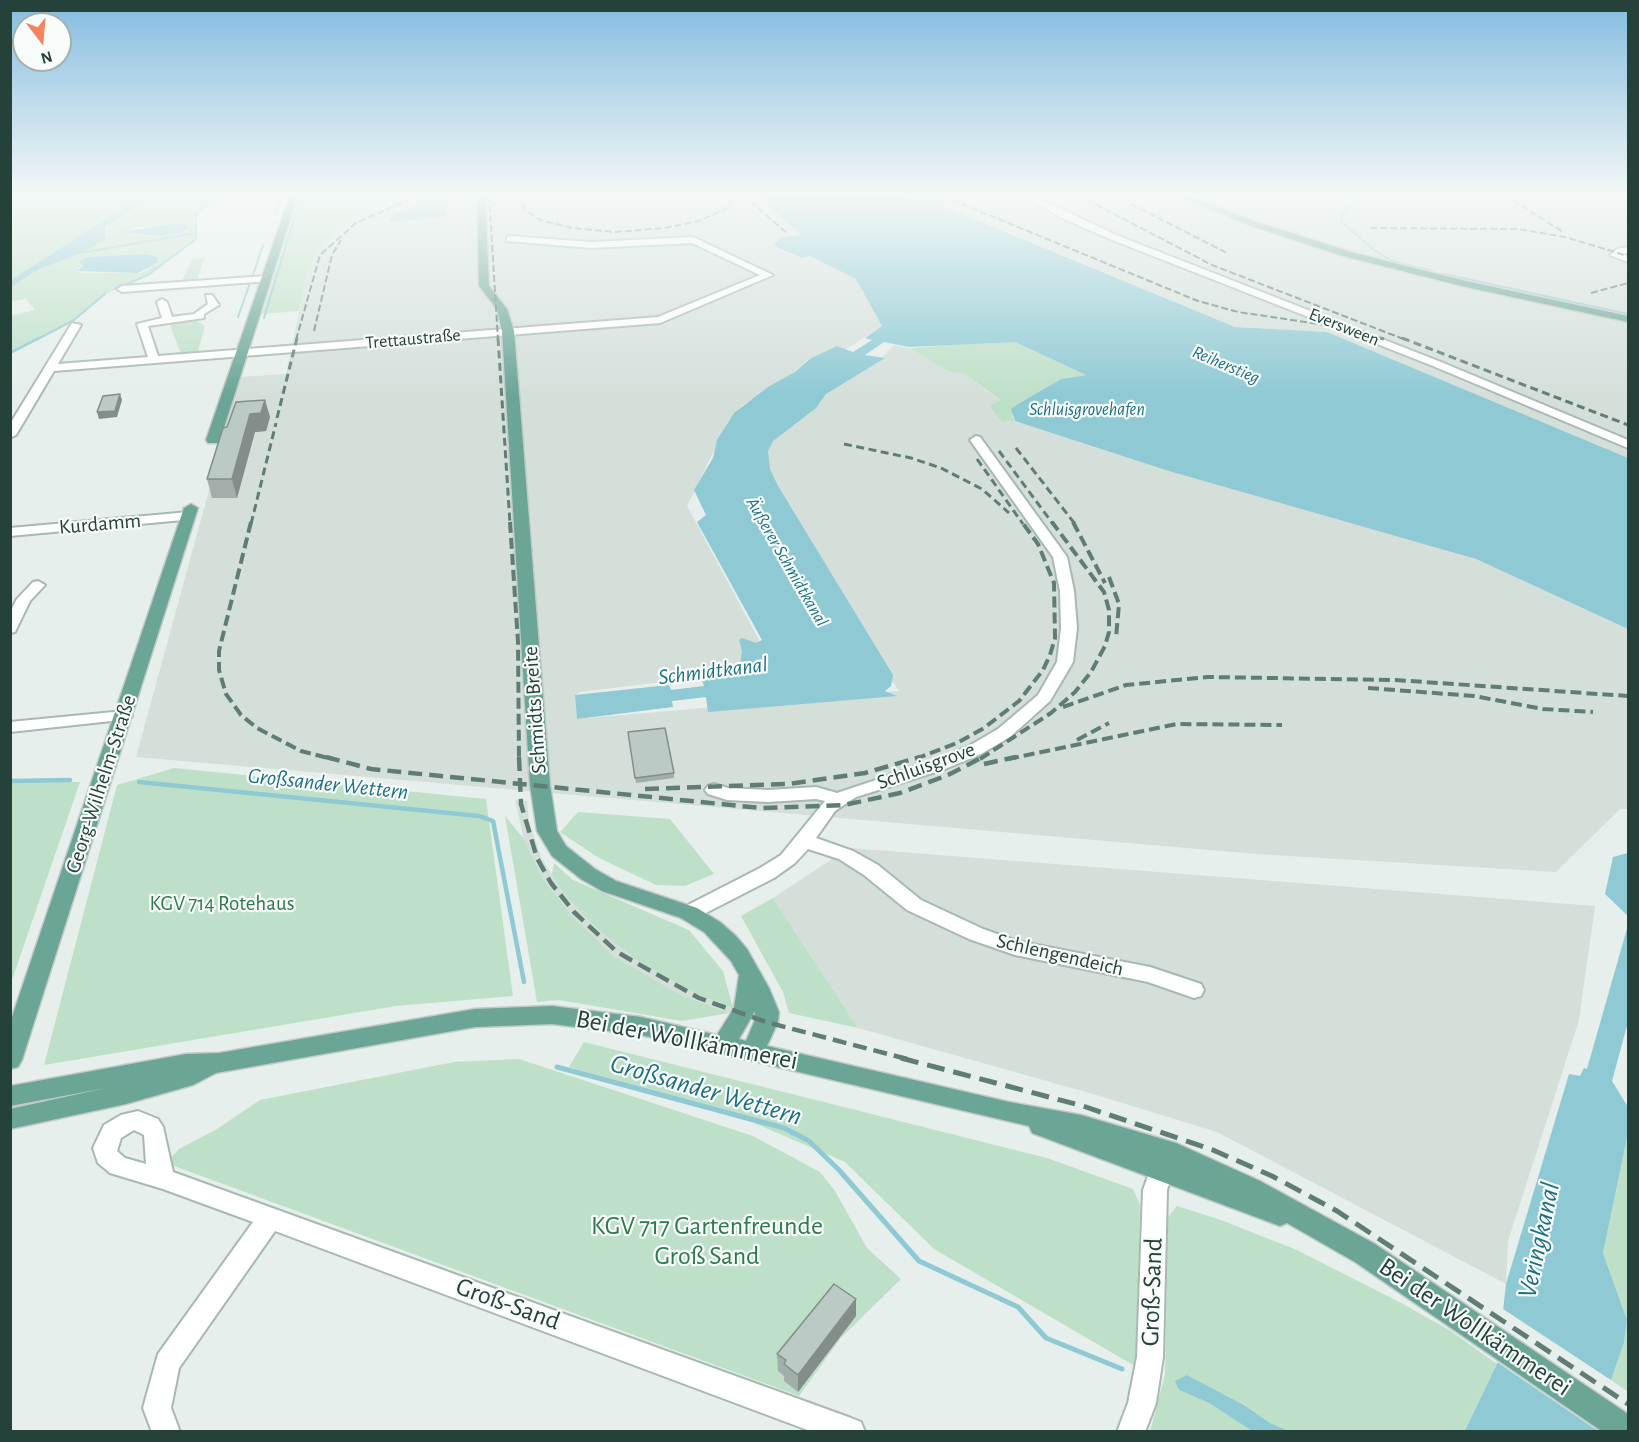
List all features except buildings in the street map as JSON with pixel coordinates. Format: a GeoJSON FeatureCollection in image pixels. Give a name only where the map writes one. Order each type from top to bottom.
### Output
{"type":"FeatureCollection","features":[{"type":"Feature","properties":{"kind":"main road"},"geometry":{"type":"LineString","coordinates":[[213,440],[272,262]]}},
{"type":"Feature","properties":{"kind":"main road","name":"Schmidts Breite"},"geometry":{"type":"LineString","coordinates":[[483,262],[484,286],[502,309],[508,331],[540,785],[547,831],[559,851],[588,874],[609,886],[689,913],[721,935],[739,955],[767,1012],[766,1022],[753,1052]]}},
{"type":"Feature","properties":{"kind":"main road"},"geometry":{"type":"LineString","coordinates":[[1381,262],[1458,282],[1629,319]]}},
{"type":"Feature","properties":{"kind":"main road","name":"Georg-Wilhelm-Straße"},"geometry":{"type":"LineString","coordinates":[[10,1060],[190,512]]}},
{"type":"Feature","properties":{"kind":"main road"},"geometry":{"type":"LineString","coordinates":[[723,1045],[745,1009],[750,975]]}},
{"type":"Feature","properties":{"kind":"main road","name":"Bei der Wollkämmerei"},"geometry":{"type":"LineString","coordinates":[[10,1096],[186,1065],[219,1063],[443,1022],[507,1016],[552,1015],[613,1021],[1009,1112],[1164,1161],[1319,1226],[1365,1253],[1629,1431]]}},
{"type":"Feature","properties":{"kind":"main road","name":"Bei der Wollkämmerei"},"geometry":{"type":"LineString","coordinates":[[10,1119],[126,1094],[184,1077],[219,1063]]}},
{"type":"Feature","properties":{"kind":"street","name":"Trettaustraße"},"geometry":{"type":"LineString","coordinates":[[50,368],[660,320],[768,275],[741,262]]}},
{"type":"Feature","properties":{"kind":"street","name":"Eversween"},"geometry":{"type":"LineString","coordinates":[[1177,262],[1365,335],[1629,444]]}},
{"type":"Feature","properties":{"kind":"street"},"geometry":{"type":"LineString","coordinates":[[122,289],[266,279]]}},
{"type":"Feature","properties":{"kind":"street"},"geometry":{"type":"LineString","coordinates":[[153,360],[142,324],[200,316],[199,313],[214,305],[209,297]]}},
{"type":"Feature","properties":{"kind":"street"},"geometry":{"type":"LineString","coordinates":[[162,302],[168,320]]}},
{"type":"Feature","properties":{"kind":"street"},"geometry":{"type":"LineString","coordinates":[[10,435],[76,325]]}},
{"type":"Feature","properties":{"kind":"street","name":"Schluisgrove"},"geometry":{"type":"LineString","coordinates":[[689,913],[767,873],[806,841],[829,807],[839,799],[850,793],[939,765],[975,750],[1004,733],[1044,698],[1065,662],[1069,628],[1068,591],[1060,557],[976,440]]}},
{"type":"Feature","properties":{"kind":"street","name":"Kurdamm"},"geometry":{"type":"LineString","coordinates":[[10,532],[190,512]]}},
{"type":"Feature","properties":{"kind":"street"},"geometry":{"type":"LineString","coordinates":[[10,629],[24,599],[38,585]]}},
{"type":"Feature","properties":{"kind":"street"},"geometry":{"type":"LineString","coordinates":[[10,727],[124,716]]}},
{"type":"Feature","properties":{"kind":"street"},"geometry":{"type":"LineString","coordinates":[[714,790],[727,795],[768,796],[816,793],[839,799]]}},
{"type":"Feature","properties":{"kind":"street","name":"Schlengendeich"},"geometry":{"type":"LineString","coordinates":[[806,841],[846,855],[871,870],[914,905],[976,934],[1015,948],[1150,975],[1194,990]]}},
{"type":"Feature","properties":{"kind":"street","name":"Groß-Sand"},"geometry":{"type":"LineString","coordinates":[[1131,1431],[1142,1403],[1150,1357],[1155,1201],[1164,1161]]}},
{"type":"Feature","properties":{"kind":"street","name":"Groß-Sand"},"geometry":{"type":"LineString","coordinates":[[164,1179],[851,1431]]}},
{"type":"Feature","properties":{"kind":"street"},"geometry":{"type":"LineString","coordinates":[[166,1431],[157,1408],[167,1363],[270,1218]]}},
{"type":"Feature","properties":{"kind":"shaded area"},"geometry":{"type":"Polygon","coordinates":[[[312,262],[823,262],[856,279],[882,326],[845,350],[834,347],[809,359],[793,373],[743,405],[729,420],[687,506],[767,655],[745,672],[580,692],[575,695],[577,719],[899,691],[771,495],[760,471],[779,416],[882,357],[894,345],[916,350],[949,372],[965,374],[1000,401],[1002,422],[1015,421],[1476,559],[1628,629],[1628,809],[1620,809],[1556,872],[1256,854],[136,757],[240,377],[286,374],[308,269],[312,262]]]}},
{"type":"Feature","properties":{"kind":"shaded area"},"geometry":{"type":"Polygon","coordinates":[[[1080,262],[1628,262],[1628,458],[1326,332],[1235,327],[1080,262]]]}},
{"type":"Feature","properties":{"kind":"shaded area"},"geometry":{"type":"Polygon","coordinates":[[[515,800],[527,801],[529,822],[541,857],[563,893],[697,994],[733,1008],[729,1013],[679,994],[614,956],[573,917],[542,877],[524,839],[515,800]]]}},
{"type":"Feature","properties":{"kind":"shaded area"},"geometry":{"type":"Polygon","coordinates":[[[849,848],[1595,906],[1579,1020],[1508,1241],[1506,1284],[1217,1132],[1093,1094],[858,1028],[773,898],[849,848]]]}},
{"type":"Feature","properties":{"kind":"green space"},"geometry":{"type":"Polygon","coordinates":[[[11,262],[39,262],[11,280],[11,262]]]}},
{"type":"Feature","properties":{"kind":"green space"},"geometry":{"type":"Polygon","coordinates":[[[57,262],[86,262],[84,266],[76,270],[81,273],[141,273],[159,262],[166,262],[151,274],[103,295],[74,320],[11,352],[10,316],[35,310],[26,299],[11,301],[11,287],[39,269],[57,262]]]}},
{"type":"Feature","properties":{"kind":"green space"},"geometry":{"type":"Polygon","coordinates":[[[191,262],[203,262],[196,282],[167,284],[182,281],[191,262]]]}},
{"type":"Feature","properties":{"kind":"green space"},"geometry":{"type":"Polygon","coordinates":[[[279,262],[312,262],[308,269],[299,311],[262,314],[279,262]]]}},
{"type":"Feature","properties":{"kind":"green space"},"geometry":{"type":"Polygon","coordinates":[[[194,319],[205,326],[197,355],[162,357],[181,354],[169,323],[194,319]]]}},
{"type":"Feature","properties":{"kind":"green space"},"geometry":{"type":"Polygon","coordinates":[[[1015,342],[1086,375],[1061,379],[1023,401],[1012,416],[1015,421],[1002,422],[990,406],[1000,400],[965,374],[949,372],[910,348],[1015,342]]]}},
{"type":"Feature","properties":{"kind":"green space","name":"KGV 714 Rotehaus"},"geometry":{"type":"Polygon","coordinates":[[[174,768],[486,799],[513,996],[396,1006],[44,1065],[117,785],[174,768]]]}},
{"type":"Feature","properties":{"kind":"green space"},"geometry":{"type":"Polygon","coordinates":[[[10,782],[80,782],[11,983],[10,782]]]}},
{"type":"Feature","properties":{"kind":"green space"},"geometry":{"type":"Polygon","coordinates":[[[578,812],[670,819],[714,874],[685,886],[656,885],[599,858],[560,832],[578,812]]]}},
{"type":"Feature","properties":{"kind":"green space"},"geometry":{"type":"Polygon","coordinates":[[[505,816],[524,839],[542,877],[573,917],[614,956],[679,994],[729,1013],[682,1021],[559,1000],[537,1002],[505,816]]]}},
{"type":"Feature","properties":{"kind":"green space"},"geometry":{"type":"Polygon","coordinates":[[[554,863],[573,880],[689,930],[723,971],[733,1008],[697,994],[637,960],[598,929],[563,893],[552,875],[554,863]]]}},
{"type":"Feature","properties":{"kind":"green space"},"geometry":{"type":"Polygon","coordinates":[[[773,898],[858,1028],[789,1013],[783,992],[741,916],[773,898]]]}},
{"type":"Feature","properties":{"kind":"green space"},"geometry":{"type":"Polygon","coordinates":[[[584,1042],[1047,1158],[1133,1189],[1140,1205],[1138,1310],[1140,1369],[934,1249],[845,1162],[754,1123],[569,1067],[584,1042]]]}},
{"type":"Feature","properties":{"kind":"green space","name":"KGV 717 Gartenfreunde Groß Sand"},"geometry":{"type":"Polygon","coordinates":[[[519,1059],[753,1136],[820,1172],[835,1191],[867,1248],[901,1279],[841,1338],[799,1396],[166,1163],[179,1149],[217,1129],[260,1100],[454,1062],[519,1059]]]}},
{"type":"Feature","properties":{"kind":"green space"},"geometry":{"type":"Polygon","coordinates":[[[1628,1133],[1628,1392],[1611,1380],[1624,1343],[1627,1320],[1603,1253],[1628,1133]]]}},
{"type":"Feature","properties":{"kind":"green space"},"geometry":{"type":"Polygon","coordinates":[[[1177,1206],[1221,1220],[1297,1250],[1451,1331],[1497,1364],[1464,1431],[1289,1431],[1270,1423],[1244,1405],[1187,1375],[1179,1390],[1209,1403],[1252,1431],[1150,1432],[1165,1375],[1168,1217],[1177,1206]]]}},
{"type":"Feature","properties":{"kind":"water"},"geometry":{"type":"Polygon","coordinates":[[[39,262],[57,262],[39,269],[11,287],[11,280],[39,262]]]}},
{"type":"Feature","properties":{"kind":"water"},"geometry":{"type":"Polygon","coordinates":[[[79,262],[158,262],[138,273],[76,271],[84,266],[79,262]]]}},
{"type":"Feature","properties":{"kind":"water"},"geometry":{"type":"Polygon","coordinates":[[[823,262],[1079,262],[1235,327],[1327,332],[1628,458],[1628,629],[1476,559],[1169,471],[1015,421],[1011,409],[1023,401],[1061,379],[1086,375],[1015,342],[909,347],[884,342],[865,355],[885,358],[826,394],[816,408],[773,441],[768,451],[770,469],[778,486],[893,675],[891,686],[885,691],[897,696],[708,712],[706,697],[672,701],[673,707],[577,719],[575,695],[669,685],[671,690],[704,686],[701,677],[726,672],[740,665],[742,651],[739,640],[742,638],[756,643],[762,640],[697,522],[706,515],[694,490],[713,458],[717,440],[734,413],[768,387],[795,372],[811,358],[837,346],[853,352],[872,340],[865,338],[882,326],[856,279],[823,262]]]}},
{"type":"Feature","properties":{"kind":"water"},"geometry":{"type":"Polygon","coordinates":[[[1628,853],[1628,916],[1605,894],[1613,857],[1628,853]]]}},
{"type":"Feature","properties":{"kind":"water","name":"Veringkanal"},"geometry":{"type":"Polygon","coordinates":[[[1628,925],[1628,1022],[1612,1081],[1628,1107],[1628,1133],[1603,1253],[1627,1320],[1624,1343],[1611,1380],[1603,1431],[1464,1432],[1497,1364],[1506,1284],[1569,1074],[1580,1076],[1584,1068],[1587,1069],[1628,925]]]}},
{"type":"Feature","properties":{"kind":"water"},"geometry":{"type":"Polygon","coordinates":[[[1187,1375],[1244,1405],[1270,1423],[1289,1431],[1252,1431],[1209,1403],[1179,1390],[1175,1381],[1187,1375]]]}},
{"type":"Feature","properties":{"kind":"pier"},"geometry":{"type":"Polygon","coordinates":[[[1500,1307],[1614,1382],[1606,1432],[1598,1431],[1494,1360],[1500,1307]]]}},
{"type":"Feature","properties":{"kind":"waterway"},"geometry":{"type":"LineString","coordinates":[[115,289],[148,275],[165,262]]}},
{"type":"Feature","properties":{"kind":"waterway"},"geometry":{"type":"LineString","coordinates":[[252,278],[257,262]]}},
{"type":"Feature","properties":{"kind":"waterway"},"geometry":{"type":"LineString","coordinates":[[264,318],[281,262]]}},
{"type":"Feature","properties":{"kind":"waterway"},"geometry":{"type":"LineString","coordinates":[[1397,262],[1432,271]]}},
{"type":"Feature","properties":{"kind":"waterway"},"geometry":{"type":"LineString","coordinates":[[1444,274],[1627,314]]}},
{"type":"Feature","properties":{"kind":"waterway"},"geometry":{"type":"LineString","coordinates":[[238,317],[250,283]]}},
{"type":"Feature","properties":{"kind":"waterway"},"geometry":{"type":"LineString","coordinates":[[36,340],[74,320],[105,294]]}},
{"type":"Feature","properties":{"kind":"waterway"},"geometry":{"type":"LineString","coordinates":[[10,353],[39,338]]}},
{"type":"Feature","properties":{"kind":"waterway","name":"Großsander Wettern"},"geometry":{"type":"LineString","coordinates":[[10,781],[70,780]]}},
{"type":"Feature","properties":{"kind":"waterway","name":"Großsander Wettern"},"geometry":{"type":"LineString","coordinates":[[139,782],[479,816],[493,821],[524,982]]}},
{"type":"Feature","properties":{"kind":"waterway","name":"Großsander Wettern"},"geometry":{"type":"LineString","coordinates":[[557,1067],[784,1128],[809,1141],[839,1170],[919,1261],[1018,1307],[1046,1338],[1122,1369]]}},
{"type":"Feature","properties":{"kind":"railway"},"geometry":{"type":"LineString","coordinates":[[296,340],[318,262]]}},
{"type":"Feature","properties":{"kind":"railway"},"geometry":{"type":"LineString","coordinates":[[314,331],[330,262]]}},
{"type":"Feature","properties":{"kind":"railway"},"geometry":{"type":"LineString","coordinates":[[493,262],[498,340]]}},
{"type":"Feature","properties":{"kind":"railway"},"geometry":{"type":"LineString","coordinates":[[1104,262],[1198,301],[1238,312],[1332,326],[1384,339]]}},
{"type":"Feature","properties":{"kind":"railway"},"geometry":{"type":"LineString","coordinates":[[1207,262],[1406,340]]}},
{"type":"Feature","properties":{"kind":"railway"},"geometry":{"type":"LineString","coordinates":[[1591,293],[1628,283]]}},
{"type":"Feature","properties":{"kind":"railway"},"geometry":{"type":"LineString","coordinates":[[277,418],[297,338]]}},
{"type":"Feature","properties":{"kind":"railway"},"geometry":{"type":"LineString","coordinates":[[498,338],[510,524]]}},
{"type":"Feature","properties":{"kind":"railway"},"geometry":{"type":"LineString","coordinates":[[1402,338],[1628,425]]}},
{"type":"Feature","properties":{"kind":"railway"},"geometry":{"type":"LineString","coordinates":[[251,524],[276,423]]}},
{"type":"Feature","properties":{"kind":"railway"},"geometry":{"type":"LineString","coordinates":[[844,444],[911,458],[941,468],[982,489],[1009,513]]}},
{"type":"Feature","properties":{"kind":"railway"},"geometry":{"type":"LineString","coordinates":[[1016,448],[1075,524]]}},
{"type":"Feature","properties":{"kind":"railway"},"geometry":{"type":"LineString","coordinates":[[999,451],[1053,524]]}},
{"type":"Feature","properties":{"kind":"railway"},"geometry":{"type":"LineString","coordinates":[[977,459],[1023,524]]}},
{"type":"Feature","properties":{"kind":"railway"},"geometry":{"type":"LineString","coordinates":[[251,522],[219,651],[219,670],[226,694],[241,715],[257,728],[301,751],[332,759]]}},
{"type":"Feature","properties":{"kind":"railway"},"geometry":{"type":"LineString","coordinates":[[510,522],[518,642],[519,759]]}},
{"type":"Feature","properties":{"kind":"railway"},"geometry":{"type":"LineString","coordinates":[[915,759],[957,743],[984,728],[1019,701],[1043,670],[1050,655],[1055,638],[1054,583],[1038,544],[1022,522]]}},
{"type":"Feature","properties":{"kind":"railway"},"geometry":{"type":"LineString","coordinates":[[980,759],[1051,713],[1075,692],[1091,672],[1105,646],[1109,632],[1109,610],[1104,592],[1052,522]]}},
{"type":"Feature","properties":{"kind":"railway"},"geometry":{"type":"LineString","coordinates":[[1073,522],[1105,583]]}},
{"type":"Feature","properties":{"kind":"railway"},"geometry":{"type":"LineString","coordinates":[[1109,577],[1119,604],[1116,638]]}},
{"type":"Feature","properties":{"kind":"railway"},"geometry":{"type":"LineString","coordinates":[[1063,707],[1126,685],[1208,677],[1395,680],[1628,696]]}},
{"type":"Feature","properties":{"kind":"railway"},"geometry":{"type":"LineString","coordinates":[[1368,688],[1474,696],[1543,709],[1593,712]]}},
{"type":"Feature","properties":{"kind":"railway"},"geometry":{"type":"LineString","coordinates":[[1077,740],[1109,723]]}},
{"type":"Feature","properties":{"kind":"railway"},"geometry":{"type":"LineString","coordinates":[[1008,759],[1177,724],[1282,725]]}},
{"type":"Feature","properties":{"kind":"railway"},"geometry":{"type":"LineString","coordinates":[[326,757],[371,769],[520,784]]}},
{"type":"Feature","properties":{"kind":"railway"},"geometry":{"type":"LineString","coordinates":[[519,757],[520,784]]}},
{"type":"Feature","properties":{"kind":"railway"},"geometry":{"type":"LineString","coordinates":[[645,789],[788,784],[865,773],[920,757]]}},
{"type":"Feature","properties":{"kind":"railway"},"geometry":{"type":"LineString","coordinates":[[520,784],[761,808],[844,805],[900,793],[948,775],[983,757]]}},
{"type":"Feature","properties":{"kind":"railway"},"geometry":{"type":"LineString","coordinates":[[984,764],[1016,757]]}},
{"type":"Feature","properties":{"kind":"railway"},"geometry":{"type":"LineString","coordinates":[[520,784],[521,804],[537,858],[551,883],[574,912],[617,952],[699,998],[766,1022],[907,1059]]}},
{"type":"Feature","properties":{"kind":"railway"},"geometry":{"type":"LineString","coordinates":[[901,1058],[1083,1106],[1213,1150],[1272,1176],[1337,1211],[1628,1404]]}},
{"type":"Feature","properties":{"kind":"water label","name":"Reiherstieg"},"geometry":{"type":"Point","coordinates":[1226,365]}},
{"type":"Feature","properties":{"kind":"water label","name":"Schluisgrovehafen"},"geometry":{"type":"Point","coordinates":[1087,410]}},
{"type":"Feature","properties":{"kind":"water label","name":"Äußerer Schmidtkanal"},"geometry":{"type":"Point","coordinates":[787,562]}},
{"type":"Feature","properties":{"kind":"water label","name":"Schmidtkanal"},"geometry":{"type":"Point","coordinates":[713,671]}}]}
